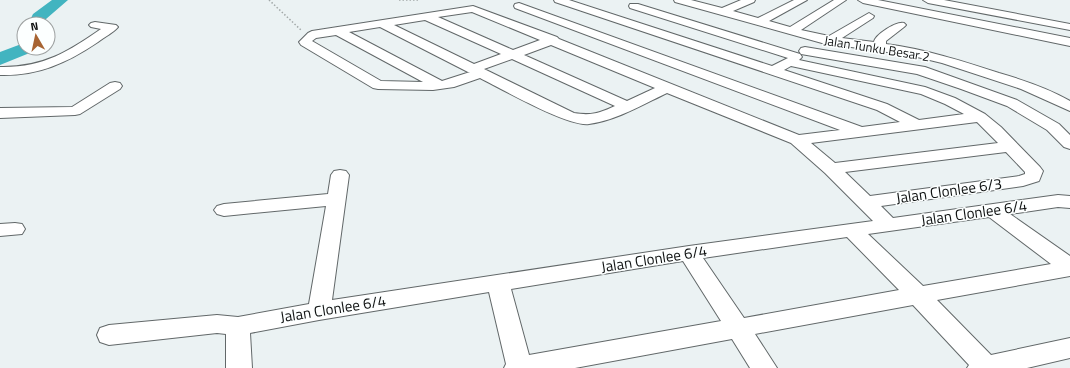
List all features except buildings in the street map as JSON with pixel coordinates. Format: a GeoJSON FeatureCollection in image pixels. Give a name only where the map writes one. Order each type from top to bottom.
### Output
{"type":"FeatureCollection","features":[{"type":"Feature","properties":{"kind":"street"},"geometry":{"type":"LineString","coordinates":[[491,16],[537,0]]}},
{"type":"Feature","properties":{"kind":"street"},"geometry":{"type":"LineString","coordinates":[[559,0],[882,107],[917,125]]}},
{"type":"Feature","properties":{"kind":"street"},"geometry":{"type":"LineString","coordinates":[[579,7],[598,0]]}},
{"type":"Feature","properties":{"kind":"street"},"geometry":{"type":"LineString","coordinates":[[606,16],[649,0]]}},
{"type":"Feature","properties":{"kind":"street","name":"Jalan Tunku Besar 2"},"geometry":{"type":"LineString","coordinates":[[679,0],[826,40],[880,46],[927,55],[994,75],[1040,91],[1070,107]]}},
{"type":"Feature","properties":{"kind":"street"},"geometry":{"type":"LineString","coordinates":[[696,5],[707,0]]}},
{"type":"Feature","properties":{"kind":"street"},"geometry":{"type":"LineString","coordinates":[[723,12],[750,0]]}},
{"type":"Feature","properties":{"kind":"street"},"geometry":{"type":"LineString","coordinates":[[760,22],[802,0]]}},
{"type":"Feature","properties":{"kind":"street"},"geometry":{"type":"LineString","coordinates":[[863,0],[1070,42]]}},
{"type":"Feature","properties":{"kind":"street"},"geometry":{"type":"LineString","coordinates":[[922,12],[933,0],[1070,29]]}},
{"type":"Feature","properties":{"kind":"street"},"geometry":{"type":"LineString","coordinates":[[819,2],[836,3]]}},
{"type":"Feature","properties":{"kind":"street"},"geometry":{"type":"LineString","coordinates":[[727,56],[836,3]]}},
{"type":"Feature","properties":{"kind":"street"},"geometry":{"type":"LineString","coordinates":[[627,8],[797,57],[925,91],[950,101],[980,117],[1011,146]]}},
{"type":"Feature","properties":{"kind":"street"},"geometry":{"type":"LineString","coordinates":[[309,38],[338,31],[473,9],[553,40],[797,140],[832,169],[889,225]]}},
{"type":"Feature","properties":{"kind":"street"},"geometry":{"type":"LineString","coordinates":[[512,9],[718,79],[862,132]]}},
{"type":"Feature","properties":{"kind":"street"},"geometry":{"type":"LineString","coordinates":[[426,16],[627,106]]}},
{"type":"Feature","properties":{"kind":"street"},"geometry":{"type":"LineString","coordinates":[[774,71],[869,16]]}},
{"type":"Feature","properties":{"kind":"street"},"geometry":{"type":"LineString","coordinates":[[383,24],[570,117],[587,120],[608,115],[668,87]]}},
{"type":"Feature","properties":{"kind":"street"},"geometry":{"type":"LineString","coordinates":[[0,71],[20,71],[38,68],[74,53],[112,27],[95,25]]}},
{"type":"Feature","properties":{"kind":"street"},"geometry":{"type":"LineString","coordinates":[[880,46],[880,40],[900,25]]}},
{"type":"Feature","properties":{"kind":"street"},"geometry":{"type":"LineString","coordinates":[[1053,39],[1070,29]]}},
{"type":"Feature","properties":{"kind":"street"},"geometry":{"type":"LineString","coordinates":[[338,31],[440,85]]}},
{"type":"Feature","properties":{"kind":"street"},"geometry":{"type":"LineString","coordinates":[[309,38],[378,85],[400,86],[449,84],[513,54],[553,40]]}},
{"type":"Feature","properties":{"kind":"street"},"geometry":{"type":"LineString","coordinates":[[797,57],[920,70],[1012,103],[1053,127],[1070,144]]}},
{"type":"Feature","properties":{"kind":"street"},"geometry":{"type":"LineString","coordinates":[[687,95],[747,62]]}},
{"type":"Feature","properties":{"kind":"street"},"geometry":{"type":"LineString","coordinates":[[0,113],[75,111],[115,86]]}},
{"type":"Feature","properties":{"kind":"street"},"geometry":{"type":"LineString","coordinates":[[797,140],[980,117]]}},
{"type":"Feature","properties":{"kind":"street"},"geometry":{"type":"LineString","coordinates":[[832,169],[1011,146]]}},
{"type":"Feature","properties":{"kind":"street","name":"Jalan Clonlee 6/3"},"geometry":{"type":"LineString","coordinates":[[865,202],[1022,181],[1033,177],[1034,172],[1011,146]]}},
{"type":"Feature","properties":{"kind":"street"},"geometry":{"type":"LineString","coordinates":[[319,310],[340,175]]}},
{"type":"Feature","properties":{"kind":"street"},"geometry":{"type":"LineString","coordinates":[[224,210],[336,199]]}},
{"type":"Feature","properties":{"kind":"street","name":"Jalan Clonlee 6/4"},"geometry":{"type":"LineString","coordinates":[[109,335],[216,324],[238,326],[319,310],[689,254],[1058,201],[1070,202]]}},
{"type":"Feature","properties":{"kind":"street"},"geometry":{"type":"LineString","coordinates":[[994,211],[1068,264]]}},
{"type":"Feature","properties":{"kind":"street"},"geometry":{"type":"LineString","coordinates":[[851,230],[918,295],[984,368],[1070,348]]}},
{"type":"Feature","properties":{"kind":"street"},"geometry":{"type":"LineString","coordinates":[[689,254],[764,368]]}},
{"type":"Feature","properties":{"kind":"street"},"geometry":{"type":"LineString","coordinates":[[498,283],[519,368],[918,295],[1068,264]]}},
{"type":"Feature","properties":{"kind":"street"},"geometry":{"type":"LineString","coordinates":[[238,326],[240,368]]}},
{"type":"Feature","properties":{"kind":"path"},"geometry":{"type":"LineString","coordinates":[[269,0],[309,38]]}},
{"type":"Feature","properties":{"kind":"path"},"geometry":{"type":"LineString","coordinates":[[399,0],[420,0]]}},
{"type":"Feature","properties":{"kind":"waterway"},"geometry":{"type":"LineString","coordinates":[[40,16],[61,0]]}},
{"type":"Feature","properties":{"kind":"waterway"},"geometry":{"type":"LineString","coordinates":[[0,59],[16,52]]}}]}
